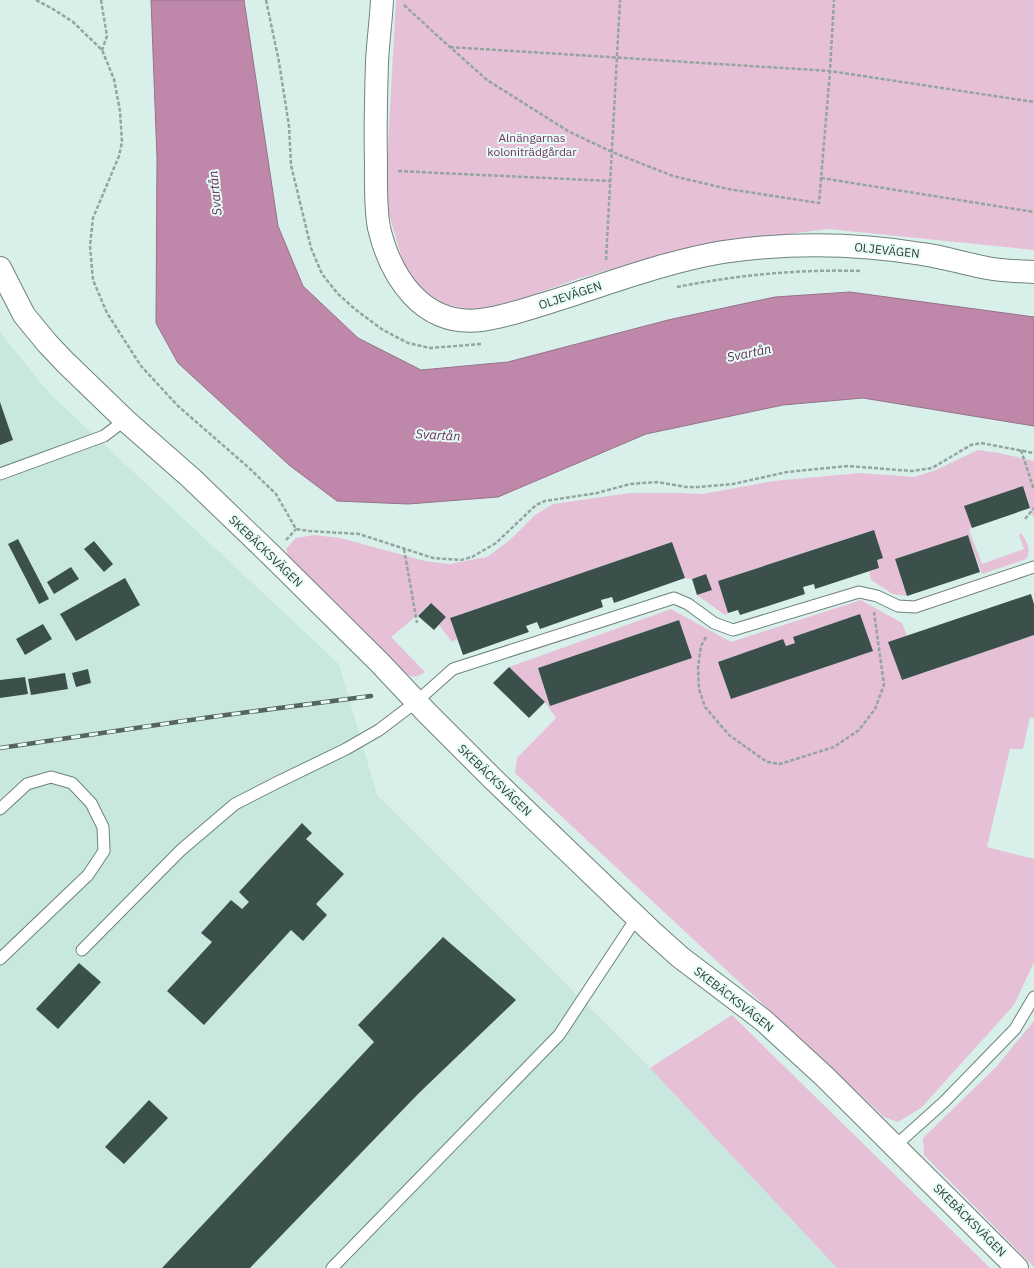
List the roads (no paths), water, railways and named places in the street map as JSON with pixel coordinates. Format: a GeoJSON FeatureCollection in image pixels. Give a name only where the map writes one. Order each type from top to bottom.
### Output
{"type":"FeatureCollection","features":[{"type":"Feature","properties":{"kind":"street","name":"OLJEVÄGEN"},"geometry":{"type":"LineString","coordinates":[[390,2],[377,60],[375,136],[376,186],[379,226],[388,255],[399,278],[414,298],[436,313],[457,319],[480,320],[507,315],[634,274],[721,253],[767,246],[819,244],[865,247],[923,254],[988,268],[1034,272]]}},
{"type":"Feature","properties":{"kind":"street","name":"SKEBÄCKSVÄGEN"},"geometry":{"type":"LineString","coordinates":[[0,268],[24,315],[47,343],[125,420],[191,478],[380,663],[416,702],[492,778],[637,918],[680,957],[764,1020],[825,1077],[1017,1268]]}},
{"type":"Feature","properties":{"kind":"lane"},"geometry":{"type":"LineString","coordinates":[[0,474],[104,436],[125,420]]}},
{"type":"Feature","properties":{"kind":"lane"},"geometry":{"type":"LineString","coordinates":[[82,950],[181,850],[235,804],[379,730],[416,702],[452,669],[674,598],[688,604],[714,623],[733,630],[859,592],[874,595],[898,606],[916,607],[1034,567]]}},
{"type":"Feature","properties":{"kind":"lane"},"geometry":{"type":"LineString","coordinates":[[0,809],[28,784],[51,777],[72,782],[91,803],[103,827],[104,851],[88,875],[0,959]]}},
{"type":"Feature","properties":{"kind":"lane"},"geometry":{"type":"LineString","coordinates":[[332,1268],[558,1035],[637,918]]}},
{"type":"Feature","properties":{"kind":"lane"},"geometry":{"type":"LineString","coordinates":[[895,1146],[944,1102],[1009,1034],[1019,1022],[1034,997]]}},
{"type":"Feature","properties":{"kind":"water","name":"Svartån"},"geometry":{"type":"Polygon","coordinates":[[[151,0],[244,0],[278,226],[303,286],[358,338],[421,370],[508,362],[668,320],[775,297],[850,292],[1034,317],[1034,426],[863,398],[783,405],[646,434],[498,497],[408,504],[337,501],[289,465],[178,363],[156,323],[157,158],[151,0]]]}},
{"type":"Feature","properties":{"kind":"railway"},"geometry":{"type":"LineString","coordinates":[[0,748],[211,717],[371,696]]}},
{"type":"Feature","properties":{"kind":"park label","name":"Alnängarnas koloniträdgårdar"},"geometry":{"type":"Point","coordinates":[532,144]}}]}
